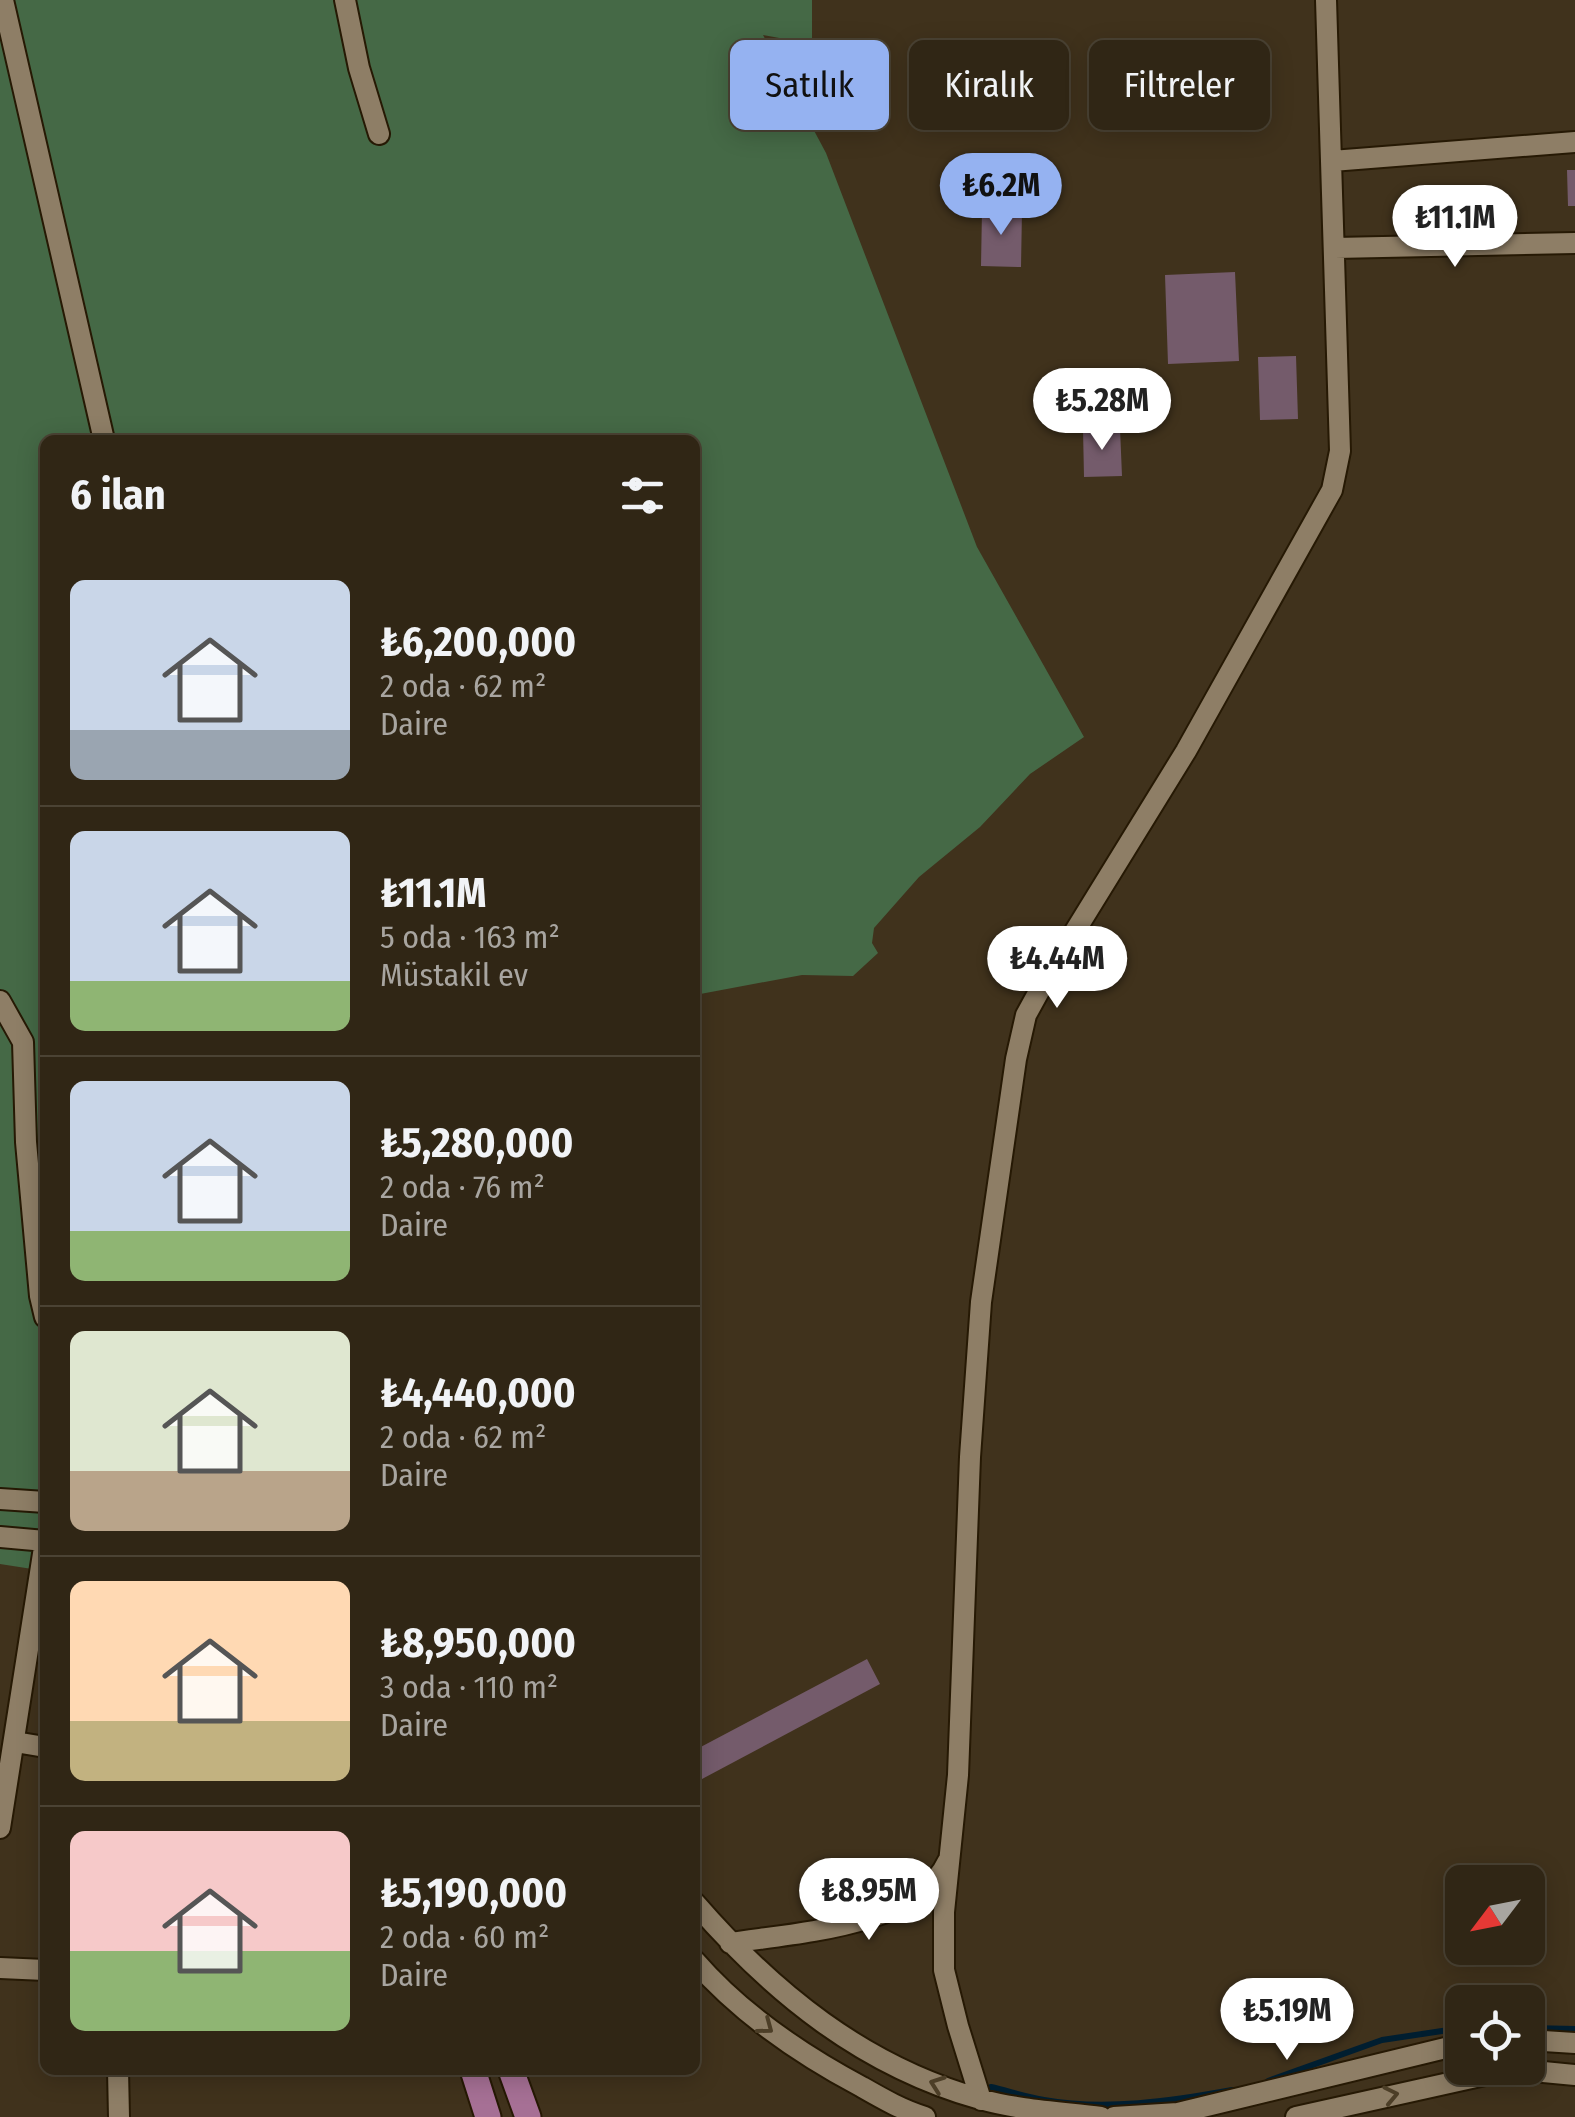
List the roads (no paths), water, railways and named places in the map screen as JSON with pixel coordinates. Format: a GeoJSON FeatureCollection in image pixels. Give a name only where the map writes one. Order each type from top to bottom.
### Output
{"type":"FeatureCollection","features":[{"type":"Feature","properties":{"kind":"main road"},"geometry":{"type":"LineString","coordinates":[[475,2075],[488,2117]]}},
{"type":"Feature","properties":{"kind":"main road"},"geometry":{"type":"LineString","coordinates":[[512,2075],[528,2117]]}},
{"type":"Feature","properties":{"kind":"street"},"geometry":{"type":"LineString","coordinates":[[3,0],[103,435]]}},
{"type":"Feature","properties":{"kind":"street"},"geometry":{"type":"LineString","coordinates":[[345,0],[358,68],[379,134]]}},
{"type":"Feature","properties":{"kind":"street"},"geometry":{"type":"LineString","coordinates":[[982,2100],[944,1970],[944,1912],[958,1776],[970,1458],[981,1302],[1016,1058],[1026,1015],[1048,975],[1186,751],[1332,490],[1340,451],[1326,0]]}},
{"type":"Feature","properties":{"kind":"street"},"geometry":{"type":"LineString","coordinates":[[1332,161],[1575,142]]}},
{"type":"Feature","properties":{"kind":"street"},"geometry":{"type":"LineString","coordinates":[[1335,248],[1575,243]]}},
{"type":"Feature","properties":{"kind":"street"},"geometry":{"type":"LineString","coordinates":[[1,1006],[23,1042],[26,1142],[40,1296]]}},
{"type":"Feature","properties":{"kind":"street"},"geometry":{"type":"LineString","coordinates":[[0,1499],[40,1502]]}},
{"type":"Feature","properties":{"kind":"street"},"geometry":{"type":"LineString","coordinates":[[0,1537],[40,1541]]}},
{"type":"Feature","properties":{"kind":"street"},"geometry":{"type":"LineString","coordinates":[[1,1817],[40,1574]]}},
{"type":"Feature","properties":{"kind":"street"},"geometry":{"type":"LineString","coordinates":[[14,1742],[40,1746]]}},
{"type":"Feature","properties":{"kind":"street"},"geometry":{"type":"LineString","coordinates":[[730,1943],[834,1927],[913,1901],[941,1876],[951,1854]]}},
{"type":"Feature","properties":{"kind":"street"},"geometry":{"type":"LineString","coordinates":[[700,1910],[781,1992],[836,2034],[922,2078],[982,2100],[1101,2117]]}},
{"type":"Feature","properties":{"kind":"street"},"geometry":{"type":"LineString","coordinates":[[700,1966],[759,2022],[820,2065],[907,2112],[925,2117]]}},
{"type":"Feature","properties":{"kind":"street"},"geometry":{"type":"LineString","coordinates":[[0,1968],[40,1970]]}},
{"type":"Feature","properties":{"kind":"street"},"geometry":{"type":"LineString","coordinates":[[1545,2041],[1575,2042]]}},
{"type":"Feature","properties":{"kind":"street"},"geometry":{"type":"LineString","coordinates":[[1114,2117],[1178,2113],[1445,2048]]}},
{"type":"Feature","properties":{"kind":"street"},"geometry":{"type":"LineString","coordinates":[[1296,2117],[1512,2069],[1575,2076]]}},
{"type":"Feature","properties":{"kind":"street"},"geometry":{"type":"LineString","coordinates":[[118,2075],[119,2117]]}},
{"type":"Feature","properties":{"kind":"waterway"},"geometry":{"type":"LineString","coordinates":[[1545,2028],[1575,2029]]}},
{"type":"Feature","properties":{"kind":"waterway"},"geometry":{"type":"LineString","coordinates":[[1268,2081],[1382,2040],[1445,2031]]}},
{"type":"Feature","properties":{"kind":"waterway"},"geometry":{"type":"LineString","coordinates":[[991,2087],[1044,2100],[1091,2105],[1162,2101],[1232,2090]]}}]}
